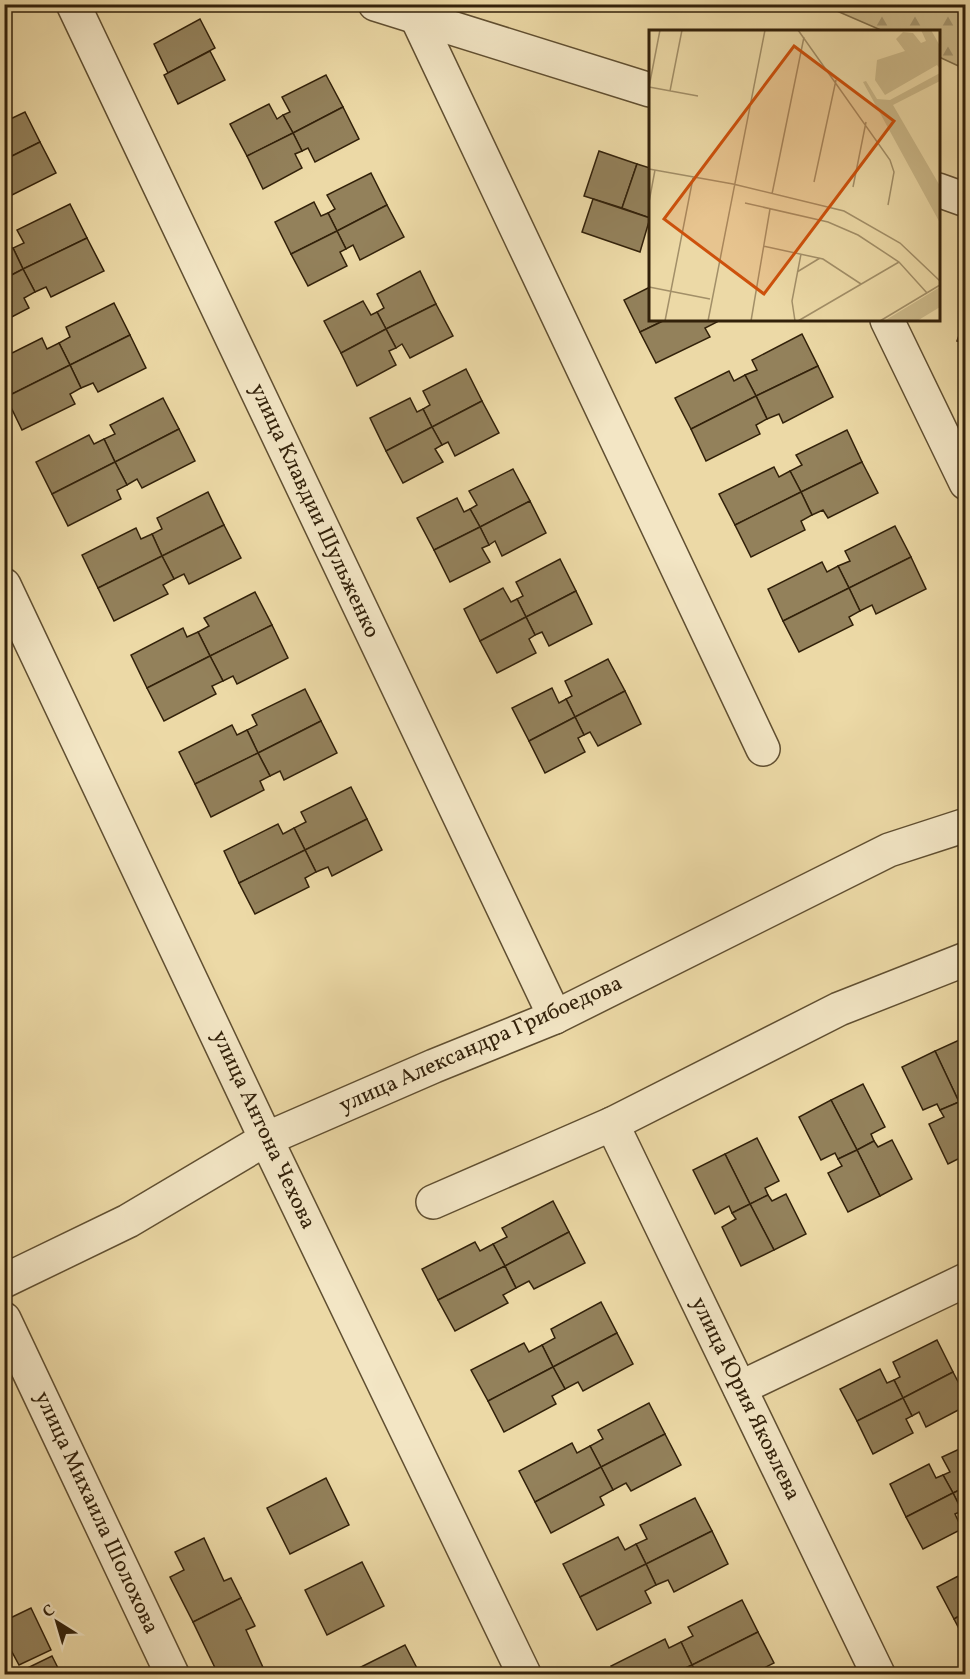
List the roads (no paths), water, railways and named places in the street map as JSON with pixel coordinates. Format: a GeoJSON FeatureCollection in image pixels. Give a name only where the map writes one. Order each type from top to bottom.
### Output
{"type":"FeatureCollection","features":[{"type":"Feature","properties":{"kind":"street","name":"улица Клавдии Шульженко"},"geometry":{"type":"LineString","coordinates":[[73,4],[555,1017]]}},
{"type":"Feature","properties":{"kind":"street"},"geometry":{"type":"LineString","coordinates":[[375,4],[649,89]]}},
{"type":"Feature","properties":{"kind":"street"},"geometry":{"type":"LineString","coordinates":[[416,16],[763,749]]}},
{"type":"Feature","properties":{"kind":"street"},"geometry":{"type":"LineString","coordinates":[[940,190],[966,200]]}},
{"type":"Feature","properties":{"kind":"street"},"geometry":{"type":"LineString","coordinates":[[887,321],[966,483]]}},
{"type":"Feature","properties":{"kind":"street","name":"улица Антона Чехова"},"geometry":{"type":"LineString","coordinates":[[4,585],[266,1139],[524,1674]]}},
{"type":"Feature","properties":{"kind":"street","name":"улица Александра Грибоедова"},"geometry":{"type":"LineString","coordinates":[[4,1281],[128,1221],[266,1139],[434,1066],[555,1017],[889,850],[966,825]]}},
{"type":"Feature","properties":{"kind":"street"},"geometry":{"type":"LineString","coordinates":[[434,1202],[612,1124],[839,1009],[966,958]]}},
{"type":"Feature","properties":{"kind":"street","name":"улица Юрия Яковлева"},"geometry":{"type":"LineString","coordinates":[[612,1124],[878,1674]]}},
{"type":"Feature","properties":{"kind":"street"},"geometry":{"type":"LineString","coordinates":[[740,1388],[966,1280]]}},
{"type":"Feature","properties":{"kind":"street","name":"улица Михаила Шолохова"},"geometry":{"type":"LineString","coordinates":[[4,1319],[172,1674]]}}]}
